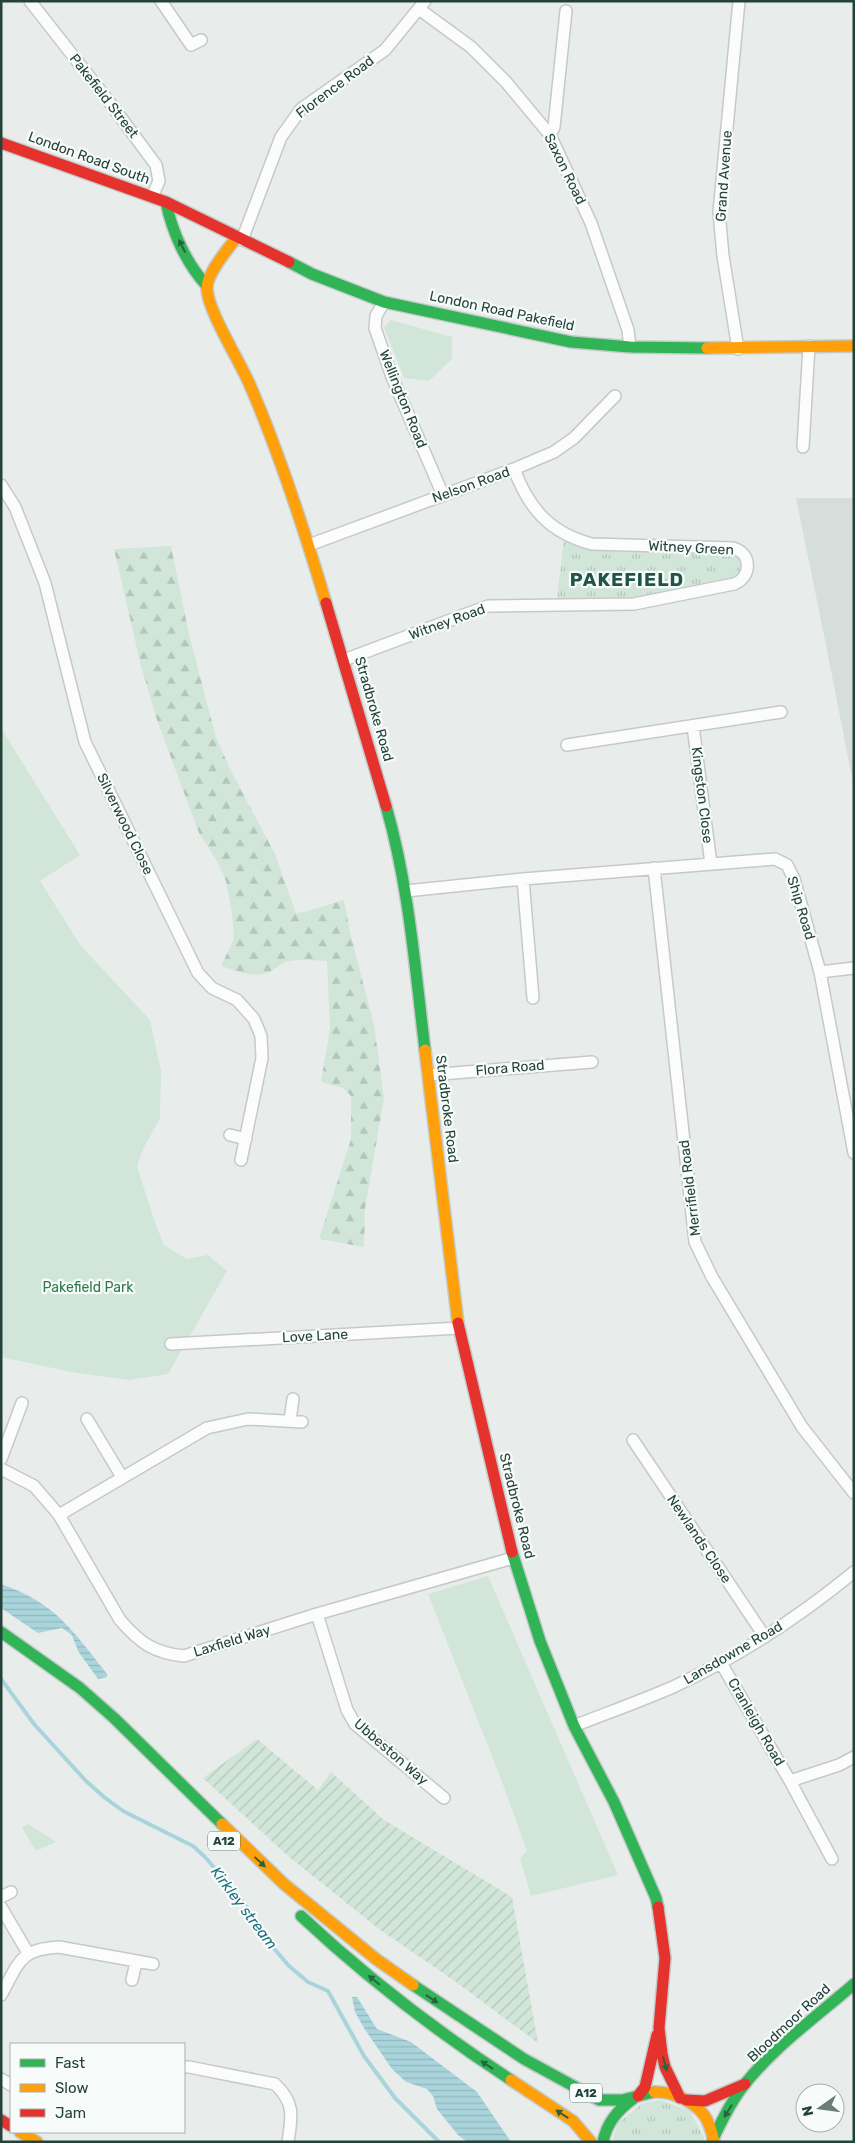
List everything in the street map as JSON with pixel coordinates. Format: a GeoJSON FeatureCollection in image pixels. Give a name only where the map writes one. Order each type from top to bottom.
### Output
{"type":"FeatureCollection","features":[{"type":"Feature","properties":{"kind":"main road","name":"London Road South"},"geometry":{"type":"LineString","coordinates":[[1,143],[166,202]]}},
{"type":"Feature","properties":{"kind":"main road","name":"London Road Pakefield"},"geometry":{"type":"LineString","coordinates":[[166,202],[312,274],[384,302],[571,342],[630,347],[738,349],[854,346]]}},
{"type":"Feature","properties":{"kind":"main road","name":"Stradbroke Road"},"geometry":{"type":"LineString","coordinates":[[166,202],[168,217],[198,277],[208,286],[207,292],[213,309],[249,383],[278,456],[309,545],[395,838],[406,890],[460,1328],[514,1558],[540,1641],[574,1726],[614,1802],[656,1898],[664,1941],[665,1958],[659,2028],[665,2067],[683,2099]]}},
{"type":"Feature","properties":{"kind":"main road"},"geometry":{"type":"LineString","coordinates":[[208,286],[217,264],[240,238]]}},
{"type":"Feature","properties":{"kind":"main road","name":"A12"},"geometry":{"type":"LineString","coordinates":[[1,1632],[80,1688],[114,1718],[284,1884],[376,1959],[438,2003],[524,2059],[565,2082],[599,2100],[636,2097]]}},
{"type":"Feature","properties":{"kind":"main road","name":"A12"},"geometry":{"type":"LineString","coordinates":[[44,1664],[152,1762],[233,1851]]}},
{"type":"Feature","properties":{"kind":"main road"},"geometry":{"type":"LineString","coordinates":[[260,1877],[281,1897]]}},
{"type":"Feature","properties":{"kind":"main road","name":"A12"},"geometry":{"type":"LineString","coordinates":[[295,1910],[344,1956],[412,2011],[471,2054],[572,2121],[591,2142]]}},
{"type":"Feature","properties":{"kind":"main road","name":"Bloodmoor Road"},"geometry":{"type":"LineString","coordinates":[[746,2084],[780,2050],[854,1984]]}},
{"type":"Feature","properties":{"kind":"main road","name":"Stradbroke Road"},"geometry":{"type":"LineString","coordinates":[[636,2097],[645,2087],[654,2041],[659,2028]]}},
{"type":"Feature","properties":{"kind":"main road"},"geometry":{"type":"LineString","coordinates":[[603,2142],[609,2122],[623,2106],[636,2097],[660,2092],[683,2099],[705,2101],[746,2084]]}},
{"type":"Feature","properties":{"kind":"main road"},"geometry":{"type":"LineString","coordinates":[[713,2140],[718,2127],[746,2084]]}},
{"type":"Feature","properties":{"kind":"main road"},"geometry":{"type":"LineString","coordinates":[[683,2099],[704,2115],[711,2128],[713,2140]]}},
{"type":"Feature","properties":{"kind":"main road"},"geometry":{"type":"LineString","coordinates":[[22,2133],[37,2142]]}},
{"type":"Feature","properties":{"kind":"street","name":"Pakefield Street"},"geometry":{"type":"LineString","coordinates":[[30,1],[156,165],[159,181],[152,197]]}},
{"type":"Feature","properties":{"kind":"street"},"geometry":{"type":"LineString","coordinates":[[161,1],[192,46]]}},
{"type":"Feature","properties":{"kind":"street","name":"Grand Avenue"},"geometry":{"type":"LineString","coordinates":[[738,349],[723,256],[719,212],[739,1]]}},
{"type":"Feature","properties":{"kind":"street","name":"Saxon Road"},"geometry":{"type":"LineString","coordinates":[[422,5],[471,46],[506,82],[550,136],[591,223],[628,330],[630,347]]}},
{"type":"Feature","properties":{"kind":"street","name":"Florence Road"},"geometry":{"type":"LineString","coordinates":[[240,238],[281,137],[291,121],[301,109],[385,50],[422,5]]}},
{"type":"Feature","properties":{"kind":"street"},"geometry":{"type":"LineString","coordinates":[[550,136],[554,127],[566,11]]}},
{"type":"Feature","properties":{"kind":"street","name":"Wellington Road"},"geometry":{"type":"LineString","coordinates":[[384,302],[376,316],[375,328],[392,377],[443,495]]}},
{"type":"Feature","properties":{"kind":"street"},"geometry":{"type":"LineString","coordinates":[[803,447],[809,346]]}},
{"type":"Feature","properties":{"kind":"street","name":"Nelson Road"},"geometry":{"type":"LineString","coordinates":[[309,545],[514,469],[554,452],[567,443],[615,396]]}},
{"type":"Feature","properties":{"kind":"street","name":"Witney Green"},"geometry":{"type":"LineString","coordinates":[[514,469],[522,490],[535,510],[558,529],[576,540],[592,544],[733,548],[740,550],[746,555],[748,567],[746,576],[734,584],[634,604],[554,604]]}},
{"type":"Feature","properties":{"kind":"street","name":"Silverwood Close"},"geometry":{"type":"LineString","coordinates":[[1,485],[15,507],[45,583],[77,714],[93,760],[198,973],[212,988],[237,1000],[254,1019],[261,1036],[262,1058],[241,1160]]}},
{"type":"Feature","properties":{"kind":"street","name":"Witney Road"},"geometry":{"type":"LineString","coordinates":[[344,660],[488,606],[554,604]]}},
{"type":"Feature","properties":{"kind":"street"},"geometry":{"type":"LineString","coordinates":[[568,745],[781,712]]}},
{"type":"Feature","properties":{"kind":"street","name":"Kingston Close"},"geometry":{"type":"LineString","coordinates":[[693,726],[711,864]]}},
{"type":"Feature","properties":{"kind":"street","name":"Ship Road"},"geometry":{"type":"LineString","coordinates":[[406,890],[775,859],[787,865],[794,879],[820,972],[854,1153]]}},
{"type":"Feature","properties":{"kind":"street","name":"Merrifield Road"},"geometry":{"type":"LineString","coordinates":[[654,868],[696,1242],[712,1277],[802,1427],[854,1493]]}},
{"type":"Feature","properties":{"kind":"street"},"geometry":{"type":"LineString","coordinates":[[523,879],[533,998]]}},
{"type":"Feature","properties":{"kind":"street"},"geometry":{"type":"LineString","coordinates":[[820,972],[854,968]]}},
{"type":"Feature","properties":{"kind":"street","name":"Flora Road"},"geometry":{"type":"LineString","coordinates":[[428,1075],[592,1062]]}},
{"type":"Feature","properties":{"kind":"street"},"geometry":{"type":"LineString","coordinates":[[230,1135],[246,1139]]}},
{"type":"Feature","properties":{"kind":"street","name":"Love Lane"},"geometry":{"type":"LineString","coordinates":[[171,1344],[460,1328]]}},
{"type":"Feature","properties":{"kind":"street"},"geometry":{"type":"LineString","coordinates":[[290,1420],[293,1399]]}},
{"type":"Feature","properties":{"kind":"street"},"geometry":{"type":"LineString","coordinates":[[1,1459],[22,1403]]}},
{"type":"Feature","properties":{"kind":"street"},"geometry":{"type":"LineString","coordinates":[[59,1515],[207,1428],[248,1418],[302,1422]]}},
{"type":"Feature","properties":{"kind":"street"},"geometry":{"type":"LineString","coordinates":[[87,1420],[122,1477]]}},
{"type":"Feature","properties":{"kind":"street","name":"Newlands Close"},"geometry":{"type":"LineString","coordinates":[[633,1440],[765,1637]]}},
{"type":"Feature","properties":{"kind":"street","name":"Laxfield Way"},"geometry":{"type":"LineString","coordinates":[[1,1470],[34,1486],[59,1515],[120,1620],[133,1635],[150,1647],[166,1654],[184,1656],[317,1614],[514,1558]]}},
{"type":"Feature","properties":{"kind":"street","name":"Lansdowne Road"},"geometry":{"type":"LineString","coordinates":[[574,1726],[673,1687],[721,1663],[765,1637],[821,1599],[854,1572]]}},
{"type":"Feature","properties":{"kind":"street","name":"Ubbeston Way"},"geometry":{"type":"LineString","coordinates":[[317,1614],[347,1710],[355,1724],[444,1798]]}},
{"type":"Feature","properties":{"kind":"street","name":"Cranleigh Road"},"geometry":{"type":"LineString","coordinates":[[721,1663],[790,1781],[829,1853],[815,1853]]}},
{"type":"Feature","properties":{"kind":"street","name":"Cranleigh Road"},"geometry":{"type":"LineString","coordinates":[[790,1781],[839,1765],[854,1758]]}},
{"type":"Feature","properties":{"kind":"street"},"geometry":{"type":"LineString","coordinates":[[1,1907],[28,1953]]}},
{"type":"Feature","properties":{"kind":"street"},"geometry":{"type":"LineString","coordinates":[[1,1996],[19,1964],[28,1953],[44,1948],[59,1947],[154,1964]]}},
{"type":"Feature","properties":{"kind":"street"},"geometry":{"type":"LineString","coordinates":[[132,1980],[136,1962]]}},
{"type":"Feature","properties":{"kind":"street"},"geometry":{"type":"LineString","coordinates":[[185,2067],[274,2084],[285,2094],[291,2106],[292,2119],[288,2142]]}},
{"type":"Feature","properties":{"kind":"shaded area"},"geometry":{"type":"Polygon","coordinates":[[[796,498],[854,498],[854,788],[824,635],[796,498]]]}},
{"type":"Feature","properties":{"kind":"green space"},"geometry":{"type":"Polygon","coordinates":[[[391,320],[452,337],[452,359],[429,381],[404,378],[384,327],[391,320]]]}},
{"type":"Feature","properties":{"kind":"green space"},"geometry":{"type":"Polygon","coordinates":[[[564,539],[592,549],[729,553],[741,557],[744,565],[737,578],[627,600],[557,599],[564,539]]]}},
{"type":"Feature","properties":{"kind":"green space"},"geometry":{"type":"Polygon","coordinates":[[[171,546],[189,634],[215,734],[229,767],[275,854],[296,913],[344,900],[351,936],[374,1025],[384,1098],[365,1209],[364,1247],[319,1239],[351,1139],[351,1096],[343,1088],[321,1082],[330,1028],[327,961],[289,961],[269,972],[258,975],[242,973],[221,966],[234,939],[226,881],[217,861],[199,833],[157,720],[141,666],[114,549],[171,546]]]}},
{"type":"Feature","properties":{"kind":"green space","name":"Pakefield Park"},"geometry":{"type":"Polygon","coordinates":[[[1,728],[80,855],[40,881],[81,946],[150,1020],[161,1071],[160,1118],[143,1149],[137,1166],[164,1245],[187,1259],[208,1255],[227,1271],[168,1374],[129,1380],[76,1373],[1,1357],[1,728]]]}},
{"type":"Feature","properties":{"kind":"green space"},"geometry":{"type":"Polygon","coordinates":[[[488,1576],[618,1875],[531,1896],[520,1858],[527,1851],[501,1779],[428,1594],[488,1576]]]}},
{"type":"Feature","properties":{"kind":"green space"},"geometry":{"type":"Polygon","coordinates":[[[257,1739],[318,1790],[331,1772],[384,1820],[512,1897],[538,2043],[456,1982],[379,1929],[288,1856],[203,1778],[257,1739]]]}},
{"type":"Feature","properties":{"kind":"green space"},"geometry":{"type":"Polygon","coordinates":[[[28,1824],[56,1842],[36,1851],[22,1828],[28,1824]]]}},
{"type":"Feature","properties":{"kind":"green space"},"geometry":{"type":"Polygon","coordinates":[[[660,2100],[690,2111],[706,2142],[612,2142],[618,2123],[643,2103],[660,2100]]]}},
{"type":"Feature","properties":{"kind":"water"},"geometry":{"type":"Polygon","coordinates":[[[1,1584],[36,1600],[50,1609],[84,1644],[107,1674],[107,1677],[98,1679],[78,1651],[72,1635],[62,1628],[38,1633],[1,1608],[1,1584]]]}},
{"type":"Feature","properties":{"kind":"water"},"geometry":{"type":"Polygon","coordinates":[[[352,1997],[357,1997],[377,2029],[411,2042],[477,2092],[511,2142],[467,2142],[458,2135],[437,2109],[433,2096],[427,2089],[406,2082],[392,2069],[355,2012],[352,1997]]]}},
{"type":"Feature","properties":{"kind":"waterway","name":"Kirkley stream"},"geometry":{"type":"LineString","coordinates":[[1,1679],[34,1724],[86,1781],[104,1797],[123,1811],[193,1846],[205,1857],[237,1894],[261,1927],[271,1945],[289,1966],[308,1982],[328,1991],[364,2056],[395,2098],[439,2142]]}},
{"type":"Feature","properties":{"kind":"traffic: fast"},"geometry":{"type":"LineString","coordinates":[[166,202],[172,225],[181,247],[199,277],[207,286]]}},
{"type":"Feature","properties":{"kind":"traffic: fast"},"geometry":{"type":"LineString","coordinates":[[289,262],[312,274],[384,302],[571,342],[630,347],[707,348]]}},
{"type":"Feature","properties":{"kind":"traffic: fast"},"geometry":{"type":"LineString","coordinates":[[386,806],[406,897],[425,1050]]}},
{"type":"Feature","properties":{"kind":"traffic: fast"},"geometry":{"type":"LineString","coordinates":[[512,1552],[540,1641],[574,1726],[614,1802],[656,1898],[658,1907]]}},
{"type":"Feature","properties":{"kind":"traffic: fast"},"geometry":{"type":"LineString","coordinates":[[1,1632],[80,1688],[114,1718],[222,1824]]}},
{"type":"Feature","properties":{"kind":"traffic: fast"},"geometry":{"type":"LineString","coordinates":[[301,1916],[376,1982],[456,2042],[511,2080]]}},
{"type":"Feature","properties":{"kind":"traffic: fast"},"geometry":{"type":"LineString","coordinates":[[713,2139],[733,2101],[753,2074],[780,2046],[854,1984]]}},
{"type":"Feature","properties":{"kind":"traffic: fast"},"geometry":{"type":"LineString","coordinates":[[413,1985],[524,2059],[599,2100],[622,2100],[654,2092]]}},
{"type":"Feature","properties":{"kind":"traffic: fast"},"geometry":{"type":"LineString","coordinates":[[603,2142],[607,2128],[614,2117],[634,2098]]}},
{"type":"Feature","properties":{"kind":"traffic: slow"},"geometry":{"type":"LineString","coordinates":[[237,237],[210,276],[207,289],[209,298],[218,322],[249,383],[271,437],[326,603]]}},
{"type":"Feature","properties":{"kind":"traffic: slow"},"geometry":{"type":"LineString","coordinates":[[707,348],[854,346]]}},
{"type":"Feature","properties":{"kind":"traffic: slow"},"geometry":{"type":"LineString","coordinates":[[425,1050],[458,1323]]}},
{"type":"Feature","properties":{"kind":"traffic: slow"},"geometry":{"type":"LineString","coordinates":[[222,1824],[284,1884],[376,1959],[413,1985]]}},
{"type":"Feature","properties":{"kind":"traffic: slow"},"geometry":{"type":"LineString","coordinates":[[511,2080],[573,2121],[591,2142]]}},
{"type":"Feature","properties":{"kind":"traffic: slow"},"geometry":{"type":"LineString","coordinates":[[654,2092],[675,2095],[694,2105],[706,2118],[714,2142]]}},
{"type":"Feature","properties":{"kind":"traffic: slow"},"geometry":{"type":"LineString","coordinates":[[22,2133],[37,2142]]}},
{"type":"Feature","properties":{"kind":"traffic: jam"},"geometry":{"type":"LineString","coordinates":[[1,143],[166,202],[289,262]]}},
{"type":"Feature","properties":{"kind":"traffic: jam"},"geometry":{"type":"LineString","coordinates":[[326,603],[386,806]]}},
{"type":"Feature","properties":{"kind":"traffic: jam"},"geometry":{"type":"LineString","coordinates":[[458,1323],[512,1552]]}},
{"type":"Feature","properties":{"kind":"traffic: jam"},"geometry":{"type":"LineString","coordinates":[[658,1907],[665,1958],[659,2028],[665,2067],[680,2098]]}},
{"type":"Feature","properties":{"kind":"traffic: jam"},"geometry":{"type":"LineString","coordinates":[[638,2096],[645,2087],[657,2035]]}},
{"type":"Feature","properties":{"kind":"traffic: jam"},"geometry":{"type":"LineString","coordinates":[[686,2100],[705,2101],[745,2084]]}},
{"type":"Feature","properties":{"kind":"traffic: jam"},"geometry":{"type":"LineString","coordinates":[[1,2120],[10,2125]]}},
{"type":"Feature","properties":{"kind":"district","name":"PAKEFIELD"},"geometry":{"type":"Point","coordinates":[627,579]}}]}
